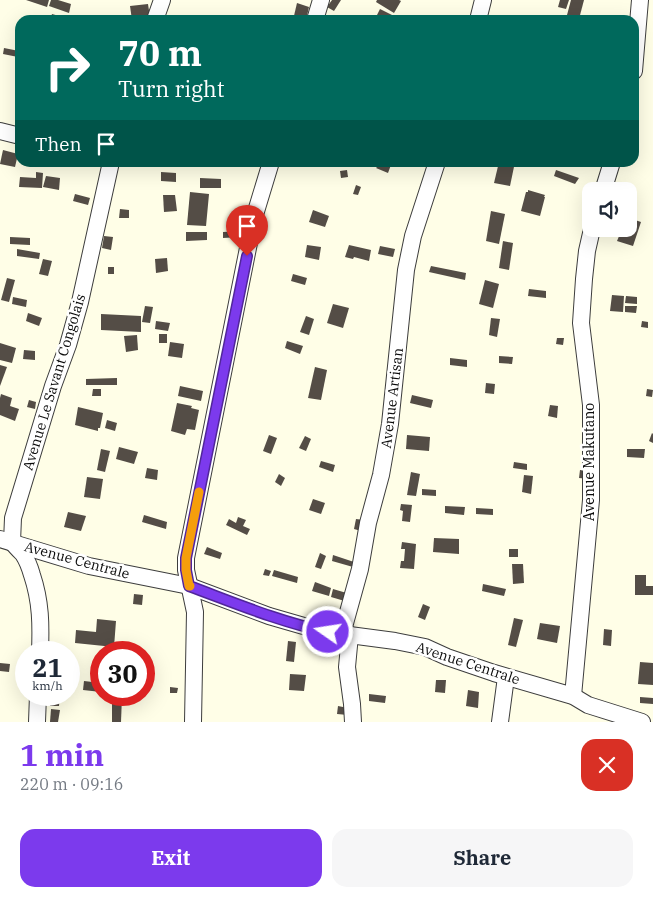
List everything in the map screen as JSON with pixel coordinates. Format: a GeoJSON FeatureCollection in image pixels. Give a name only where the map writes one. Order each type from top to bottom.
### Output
{"type":"FeatureCollection","features":[{"type":"Feature","properties":{"kind":"street"},"geometry":{"type":"LineString","coordinates":[[158,15],[162,0]]}},
{"type":"Feature","properties":{"kind":"street"},"geometry":{"type":"LineString","coordinates":[[316,15],[321,0]]}},
{"type":"Feature","properties":{"kind":"street"},"geometry":{"type":"LineString","coordinates":[[479,15],[483,0]]}},
{"type":"Feature","properties":{"kind":"street"},"geometry":{"type":"LineString","coordinates":[[639,15],[640,0]]}},
{"type":"Feature","properties":{"kind":"street"},"geometry":{"type":"LineString","coordinates":[[0,131],[15,135]]}},
{"type":"Feature","properties":{"kind":"street","name":"Avenue Le Savant Congolais"},"geometry":{"type":"LineString","coordinates":[[6,541],[80,302],[110,167]]}},
{"type":"Feature","properties":{"kind":"street"},"geometry":{"type":"LineString","coordinates":[[193,722],[195,612],[186,570],[186,558],[254,218],[269,167]]}},
{"type":"Feature","properties":{"kind":"street","name":"Avenue Artisan"},"geometry":{"type":"LineString","coordinates":[[353,722],[347,667],[346,635],[368,523],[381,475],[390,424],[406,270],[413,236],[434,167]]}},
{"type":"Feature","properties":{"kind":"street"},"geometry":{"type":"LineString","coordinates":[[606,182],[610,167]]}},
{"type":"Feature","properties":{"kind":"street","name":"Avenue Makutano"},"geometry":{"type":"LineString","coordinates":[[573,696],[591,500],[591,405],[582,323],[584,279],[590,237]]}},
{"type":"Feature","properties":{"kind":"street"},"geometry":{"type":"LineString","coordinates":[[6,541],[24,555],[29,566],[40,606],[40,641]]}},
{"type":"Feature","properties":{"kind":"street","name":"Avenue Centrale"},"geometry":{"type":"LineString","coordinates":[[6,541],[89,566],[189,586],[269,616],[314,629],[425,647],[447,657],[506,677],[573,696],[588,705],[642,722]]}},
{"type":"Feature","properties":{"kind":"street"},"geometry":{"type":"LineString","coordinates":[[500,722],[506,677]]}},
{"type":"Feature","properties":{"kind":"street"},"geometry":{"type":"LineString","coordinates":[[37,722],[38,706]]}},
{"type":"Feature","properties":{"kind":"building"},"geometry":{"type":"Polygon","coordinates":[[[26,0],[49,0],[47,7],[26,0]]]}},
{"type":"Feature","properties":{"kind":"building"},"geometry":{"type":"Polygon","coordinates":[[[51,0],[71,4],[69,13],[49,6],[51,0]]]}},
{"type":"Feature","properties":{"kind":"building"},"geometry":{"type":"Polygon","coordinates":[[[332,0],[341,0],[334,11],[327,7],[332,0]]]}},
{"type":"Feature","properties":{"kind":"building"},"geometry":{"type":"Polygon","coordinates":[[[377,0],[401,1],[394,13],[376,2],[377,0]]]}},
{"type":"Feature","properties":{"kind":"building"},"geometry":{"type":"Polygon","coordinates":[[[560,0],[569,0],[566,9],[558,7],[560,0]]]}},
{"type":"Feature","properties":{"kind":"building"},"geometry":{"type":"Polygon","coordinates":[[[571,0],[584,0],[580,15],[567,15],[571,0]]]}},
{"type":"Feature","properties":{"kind":"building"},"geometry":{"type":"Polygon","coordinates":[[[297,3],[309,7],[307,15],[294,15],[297,3]]]}},
{"type":"Feature","properties":{"kind":"building"},"geometry":{"type":"Polygon","coordinates":[[[148,4],[150,15],[131,15],[130,6],[148,4]]]}},
{"type":"Feature","properties":{"kind":"building"},"geometry":{"type":"Polygon","coordinates":[[[380,9],[392,15],[377,15],[380,9]]]}},
{"type":"Feature","properties":{"kind":"building"},"geometry":{"type":"Polygon","coordinates":[[[4,48],[15,50],[15,56],[3,54],[4,48]]]}},
{"type":"Feature","properties":{"kind":"building"},"geometry":{"type":"Polygon","coordinates":[[[3,150],[15,153],[15,167],[0,164],[3,150]]]}},
{"type":"Feature","properties":{"kind":"building"},"geometry":{"type":"Polygon","coordinates":[[[377,167],[390,167],[388,173],[377,167]]]}},
{"type":"Feature","properties":{"kind":"building"},"geometry":{"type":"Polygon","coordinates":[[[498,167],[514,167],[510,186],[494,183],[498,167]]]}},
{"type":"Feature","properties":{"kind":"building"},"geometry":{"type":"Polygon","coordinates":[[[347,170],[348,177],[341,178],[340,171],[347,170]]]}},
{"type":"Feature","properties":{"kind":"building"},"geometry":{"type":"Polygon","coordinates":[[[556,170],[579,178],[575,184],[554,176],[556,170]]]}},
{"type":"Feature","properties":{"kind":"building"},"geometry":{"type":"Polygon","coordinates":[[[36,172],[43,173],[42,188],[19,187],[20,177],[36,178],[36,172]]]}},
{"type":"Feature","properties":{"kind":"building"},"geometry":{"type":"Polygon","coordinates":[[[161,172],[176,173],[176,182],[161,181],[161,172]]]}},
{"type":"Feature","properties":{"kind":"building"},"geometry":{"type":"Polygon","coordinates":[[[46,176],[60,178],[59,190],[43,187],[46,176]]]}},
{"type":"Feature","properties":{"kind":"building"},"geometry":{"type":"Polygon","coordinates":[[[200,178],[221,179],[221,188],[200,188],[200,178]]]}},
{"type":"Feature","properties":{"kind":"building"},"geometry":{"type":"Polygon","coordinates":[[[356,185],[361,187],[358,195],[353,194],[356,185]]]}},
{"type":"Feature","properties":{"kind":"building"},"geometry":{"type":"Polygon","coordinates":[[[528,190],[545,195],[540,216],[521,211],[528,190]]]}},
{"type":"Feature","properties":{"kind":"building"},"geometry":{"type":"Polygon","coordinates":[[[190,192],[209,194],[206,226],[187,225],[190,192]]]}},
{"type":"Feature","properties":{"kind":"building"},"geometry":{"type":"Polygon","coordinates":[[[75,194],[90,198],[88,205],[73,201],[75,194]]]}},
{"type":"Feature","properties":{"kind":"building"},"geometry":{"type":"Polygon","coordinates":[[[163,195],[175,195],[177,211],[164,212],[163,195]]]}},
{"type":"Feature","properties":{"kind":"building"},"geometry":{"type":"Polygon","coordinates":[[[120,209],[129,210],[129,218],[119,218],[120,209]]]}},
{"type":"Feature","properties":{"kind":"building"},"geometry":{"type":"Polygon","coordinates":[[[313,210],[329,216],[325,227],[309,222],[313,210]]]}},
{"type":"Feature","properties":{"kind":"building"},"geometry":{"type":"Polygon","coordinates":[[[491,211],[505,214],[499,244],[486,241],[491,211]]]}},
{"type":"Feature","properties":{"kind":"building"},"geometry":{"type":"Polygon","coordinates":[[[637,221],[641,222],[637,234],[637,221]]]}},
{"type":"Feature","properties":{"kind":"building"},"geometry":{"type":"Polygon","coordinates":[[[239,231],[240,237],[223,238],[223,232],[239,231]]]}},
{"type":"Feature","properties":{"kind":"building"},"geometry":{"type":"Polygon","coordinates":[[[186,232],[207,232],[207,240],[186,241],[186,232]]]}},
{"type":"Feature","properties":{"kind":"building"},"geometry":{"type":"Polygon","coordinates":[[[104,236],[113,237],[111,250],[102,248],[104,236]]]}},
{"type":"Feature","properties":{"kind":"building"},"geometry":{"type":"Polygon","coordinates":[[[10,237],[30,238],[30,245],[10,244],[10,237]]]}},
{"type":"Feature","properties":{"kind":"building"},"geometry":{"type":"Polygon","coordinates":[[[619,237],[636,237],[633,246],[617,241],[619,237]]]}},
{"type":"Feature","properties":{"kind":"building"},"geometry":{"type":"Polygon","coordinates":[[[503,241],[513,243],[509,270],[499,268],[503,241]]]}},
{"type":"Feature","properties":{"kind":"building"},"geometry":{"type":"Polygon","coordinates":[[[307,245],[321,247],[319,260],[305,257],[307,245]]]}},
{"type":"Feature","properties":{"kind":"building"},"geometry":{"type":"Polygon","coordinates":[[[349,245],[371,250],[369,261],[345,257],[349,245]]]}},
{"type":"Feature","properties":{"kind":"building"},"geometry":{"type":"Polygon","coordinates":[[[380,246],[395,249],[393,257],[378,254],[380,246]]]}},
{"type":"Feature","properties":{"kind":"building"},"geometry":{"type":"Polygon","coordinates":[[[17,249],[40,253],[39,259],[17,256],[17,249]]]}},
{"type":"Feature","properties":{"kind":"building"},"geometry":{"type":"Polygon","coordinates":[[[167,258],[168,271],[156,273],[155,259],[167,258]]]}},
{"type":"Feature","properties":{"kind":"building"},"geometry":{"type":"Polygon","coordinates":[[[43,259],[52,261],[48,276],[39,274],[43,259]]]}},
{"type":"Feature","properties":{"kind":"building"},"geometry":{"type":"Polygon","coordinates":[[[431,266],[466,273],[465,280],[429,272],[431,266]]]}},
{"type":"Feature","properties":{"kind":"building"},"geometry":{"type":"Polygon","coordinates":[[[108,267],[114,267],[114,274],[108,274],[108,267]]]}},
{"type":"Feature","properties":{"kind":"building"},"geometry":{"type":"Polygon","coordinates":[[[293,274],[307,278],[305,285],[291,281],[293,274]]]}},
{"type":"Feature","properties":{"kind":"building"},"geometry":{"type":"Polygon","coordinates":[[[7,278],[15,280],[9,302],[1,300],[7,278]]]}},
{"type":"Feature","properties":{"kind":"building"},"geometry":{"type":"Polygon","coordinates":[[[485,280],[499,284],[493,308],[479,304],[485,280]]]}},
{"type":"Feature","properties":{"kind":"building"},"geometry":{"type":"Polygon","coordinates":[[[529,289],[546,291],[546,298],[528,296],[529,289]]]}},
{"type":"Feature","properties":{"kind":"building"},"geometry":{"type":"Polygon","coordinates":[[[612,295],[624,296],[623,312],[610,311],[612,295]]]}},
{"type":"Feature","properties":{"kind":"building"},"geometry":{"type":"Polygon","coordinates":[[[626,296],[637,297],[637,304],[625,303],[626,296]]]}},
{"type":"Feature","properties":{"kind":"building"},"geometry":{"type":"Polygon","coordinates":[[[13,297],[27,300],[26,307],[12,304],[13,297]]]}},
{"type":"Feature","properties":{"kind":"building"},"geometry":{"type":"Polygon","coordinates":[[[333,304],[349,308],[343,328],[327,323],[333,304]]]}},
{"type":"Feature","properties":{"kind":"building"},"geometry":{"type":"Polygon","coordinates":[[[145,306],[153,307],[150,323],[142,322],[145,306]]]}},
{"type":"Feature","properties":{"kind":"building"},"geometry":{"type":"Polygon","coordinates":[[[625,306],[637,306],[636,313],[625,312],[625,306]]]}},
{"type":"Feature","properties":{"kind":"building"},"geometry":{"type":"Polygon","coordinates":[[[28,313],[42,318],[39,326],[26,321],[28,313]]]}},
{"type":"Feature","properties":{"kind":"building"},"geometry":{"type":"Polygon","coordinates":[[[101,314],[141,316],[141,332],[101,330],[101,314]]]}},
{"type":"Feature","properties":{"kind":"building"},"geometry":{"type":"Polygon","coordinates":[[[306,316],[314,319],[309,335],[300,332],[306,316]]]}},
{"type":"Feature","properties":{"kind":"building"},"geometry":{"type":"Polygon","coordinates":[[[491,318],[500,319],[497,337],[489,335],[491,318]]]}},
{"type":"Feature","properties":{"kind":"building"},"geometry":{"type":"Polygon","coordinates":[[[156,321],[170,323],[168,331],[155,329],[156,321]]]}},
{"type":"Feature","properties":{"kind":"building"},"geometry":{"type":"Polygon","coordinates":[[[642,321],[648,322],[648,328],[641,327],[642,321]]]}},
{"type":"Feature","properties":{"kind":"building"},"geometry":{"type":"Polygon","coordinates":[[[159,334],[167,334],[167,343],[159,343],[159,334]]]}},
{"type":"Feature","properties":{"kind":"building"},"geometry":{"type":"Polygon","coordinates":[[[137,335],[138,350],[126,352],[124,336],[137,335]]]}},
{"type":"Feature","properties":{"kind":"building"},"geometry":{"type":"Polygon","coordinates":[[[557,338],[564,338],[563,345],[556,344],[557,338]]]}},
{"type":"Feature","properties":{"kind":"building"},"geometry":{"type":"Polygon","coordinates":[[[287,341],[303,346],[300,354],[285,348],[287,341]]]}},
{"type":"Feature","properties":{"kind":"building"},"geometry":{"type":"Polygon","coordinates":[[[170,342],[184,344],[182,358],[168,356],[170,342]]]}},
{"type":"Feature","properties":{"kind":"building"},"geometry":{"type":"Polygon","coordinates":[[[0,343],[16,348],[12,363],[0,360],[0,343]]]}},
{"type":"Feature","properties":{"kind":"building"},"geometry":{"type":"Polygon","coordinates":[[[24,350],[35,351],[35,360],[23,359],[24,350]]]}},
{"type":"Feature","properties":{"kind":"building"},"geometry":{"type":"Polygon","coordinates":[[[499,356],[513,357],[512,364],[499,363],[499,356]]]}},
{"type":"Feature","properties":{"kind":"building"},"geometry":{"type":"Polygon","coordinates":[[[450,358],[467,360],[467,367],[450,365],[450,358]]]}},
{"type":"Feature","properties":{"kind":"building"},"geometry":{"type":"Polygon","coordinates":[[[0,365],[7,367],[0,386],[0,365]]]}},
{"type":"Feature","properties":{"kind":"building"},"geometry":{"type":"Polygon","coordinates":[[[315,367],[327,370],[321,400],[308,398],[315,367]]]}},
{"type":"Feature","properties":{"kind":"building"},"geometry":{"type":"Polygon","coordinates":[[[117,378],[117,385],[86,385],[86,379],[117,378]]]}},
{"type":"Feature","properties":{"kind":"building"},"geometry":{"type":"Polygon","coordinates":[[[486,383],[495,384],[494,394],[485,393],[486,383]]]}},
{"type":"Feature","properties":{"kind":"building"},"geometry":{"type":"Polygon","coordinates":[[[180,386],[203,391],[201,401],[178,396],[180,386]]]}},
{"type":"Feature","properties":{"kind":"building"},"geometry":{"type":"Polygon","coordinates":[[[93,389],[101,389],[101,396],[92,396],[93,389]]]}},
{"type":"Feature","properties":{"kind":"building"},"geometry":{"type":"Polygon","coordinates":[[[647,389],[653,390],[652,397],[646,396],[647,389]]]}},
{"type":"Feature","properties":{"kind":"building"},"geometry":{"type":"Polygon","coordinates":[[[1,394],[12,398],[10,406],[19,409],[15,421],[0,415],[1,394]]]}},
{"type":"Feature","properties":{"kind":"building"},"geometry":{"type":"Polygon","coordinates":[[[412,395],[433,400],[431,408],[410,403],[412,395]]]}},
{"type":"Feature","properties":{"kind":"building"},"geometry":{"type":"Polygon","coordinates":[[[29,400],[36,402],[35,409],[27,407],[29,400]]]}},
{"type":"Feature","properties":{"kind":"building"},"geometry":{"type":"Polygon","coordinates":[[[177,403],[192,406],[191,408],[199,410],[195,430],[187,429],[185,435],[171,431],[177,403]]]}},
{"type":"Feature","properties":{"kind":"building"},"geometry":{"type":"Polygon","coordinates":[[[550,405],[558,406],[557,418],[548,416],[550,405]]]}},
{"type":"Feature","properties":{"kind":"building"},"geometry":{"type":"Polygon","coordinates":[[[78,407],[103,413],[98,431],[75,425],[78,407]]]}},
{"type":"Feature","properties":{"kind":"building"},"geometry":{"type":"Polygon","coordinates":[[[107,420],[117,423],[115,431],[105,428],[107,420]]]}},
{"type":"Feature","properties":{"kind":"building"},"geometry":{"type":"Polygon","coordinates":[[[653,434],[653,443],[649,441],[653,434]]]}},
{"type":"Feature","properties":{"kind":"building"},"geometry":{"type":"Polygon","coordinates":[[[269,435],[277,438],[271,454],[263,451],[269,435]]]}},
{"type":"Feature","properties":{"kind":"building"},"geometry":{"type":"Polygon","coordinates":[[[407,435],[430,437],[429,451],[406,449],[407,435]]]}},
{"type":"Feature","properties":{"kind":"building"},"geometry":{"type":"Polygon","coordinates":[[[305,436],[311,439],[306,451],[299,448],[305,436]]]}},
{"type":"Feature","properties":{"kind":"building"},"geometry":{"type":"Polygon","coordinates":[[[119,447],[138,452],[134,464],[116,459],[119,447]]]}},
{"type":"Feature","properties":{"kind":"building"},"geometry":{"type":"Polygon","coordinates":[[[101,449],[110,451],[105,472],[97,470],[101,449]]]}},
{"type":"Feature","properties":{"kind":"building"},"geometry":{"type":"Polygon","coordinates":[[[627,449],[645,449],[644,458],[627,457],[627,449]]]}},
{"type":"Feature","properties":{"kind":"building"},"geometry":{"type":"Polygon","coordinates":[[[321,461],[335,465],[333,472],[319,467],[321,461]]]}},
{"type":"Feature","properties":{"kind":"building"},"geometry":{"type":"Polygon","coordinates":[[[514,462],[527,464],[527,470],[513,468],[514,462]]]}},
{"type":"Feature","properties":{"kind":"building"},"geometry":{"type":"Polygon","coordinates":[[[147,468],[158,470],[157,480],[145,478],[147,468]]]}},
{"type":"Feature","properties":{"kind":"building"},"geometry":{"type":"Polygon","coordinates":[[[580,470],[591,471],[590,479],[579,478],[580,470]]]}},
{"type":"Feature","properties":{"kind":"building"},"geometry":{"type":"Polygon","coordinates":[[[411,472],[420,474],[416,496],[407,495],[411,472]]]}},
{"type":"Feature","properties":{"kind":"building"},"geometry":{"type":"Polygon","coordinates":[[[279,474],[285,478],[281,486],[275,482],[279,474]]]}},
{"type":"Feature","properties":{"kind":"building"},"geometry":{"type":"Polygon","coordinates":[[[524,475],[533,476],[531,494],[522,492],[524,475]]]}},
{"type":"Feature","properties":{"kind":"building"},"geometry":{"type":"Polygon","coordinates":[[[87,477],[103,479],[100,499],[84,497],[87,477]]]}},
{"type":"Feature","properties":{"kind":"building"},"geometry":{"type":"Polygon","coordinates":[[[422,489],[436,490],[436,496],[422,495],[422,489]]]}},
{"type":"Feature","properties":{"kind":"building"},"geometry":{"type":"Polygon","coordinates":[[[313,499],[325,503],[321,514],[309,510],[313,499]]]}},
{"type":"Feature","properties":{"kind":"building"},"geometry":{"type":"Polygon","coordinates":[[[401,504],[412,505],[410,522],[402,521],[403,511],[400,510],[401,504]]]}},
{"type":"Feature","properties":{"kind":"building"},"geometry":{"type":"Polygon","coordinates":[[[445,506],[465,507],[464,515],[445,513],[445,506]]]}},
{"type":"Feature","properties":{"kind":"building"},"geometry":{"type":"Polygon","coordinates":[[[476,508],[493,509],[493,515],[476,514],[476,508]]]}},
{"type":"Feature","properties":{"kind":"building"},"geometry":{"type":"Polygon","coordinates":[[[68,512],[86,516],[81,531],[64,527],[68,512]]]}},
{"type":"Feature","properties":{"kind":"building"},"geometry":{"type":"Polygon","coordinates":[[[144,515],[167,522],[166,529],[142,522],[144,515]]]}},
{"type":"Feature","properties":{"kind":"building"},"geometry":{"type":"Polygon","coordinates":[[[238,517],[246,520],[243,526],[250,529],[247,535],[226,525],[229,519],[236,523],[238,517]]]}},
{"type":"Feature","properties":{"kind":"building"},"geometry":{"type":"Polygon","coordinates":[[[356,519],[364,520],[361,531],[354,529],[356,519]]]}},
{"type":"Feature","properties":{"kind":"building"},"geometry":{"type":"Polygon","coordinates":[[[434,538],[459,539],[459,554],[433,552],[434,538]]]}},
{"type":"Feature","properties":{"kind":"building"},"geometry":{"type":"Polygon","coordinates":[[[402,542],[416,544],[414,569],[400,568],[401,561],[404,561],[405,549],[401,549],[402,542]]]}},
{"type":"Feature","properties":{"kind":"building"},"geometry":{"type":"Polygon","coordinates":[[[207,547],[222,553],[220,559],[204,554],[207,547]]]}},
{"type":"Feature","properties":{"kind":"building"},"geometry":{"type":"Polygon","coordinates":[[[509,549],[518,549],[518,557],[509,557],[509,549]]]}},
{"type":"Feature","properties":{"kind":"building"},"geometry":{"type":"Polygon","coordinates":[[[320,553],[326,556],[321,569],[315,567],[320,553]]]}},
{"type":"Feature","properties":{"kind":"building"},"geometry":{"type":"Polygon","coordinates":[[[333,555],[354,562],[353,567],[332,561],[333,555]]]}},
{"type":"Feature","properties":{"kind":"building"},"geometry":{"type":"Polygon","coordinates":[[[512,564],[523,564],[524,583],[513,584],[512,564]]]}},
{"type":"Feature","properties":{"kind":"building"},"geometry":{"type":"Polygon","coordinates":[[[265,569],[271,571],[269,576],[263,575],[265,569]]]}},
{"type":"Feature","properties":{"kind":"building"},"geometry":{"type":"Polygon","coordinates":[[[274,570],[298,577],[297,583],[272,576],[274,570]]]}},
{"type":"Feature","properties":{"kind":"building"},"geometry":{"type":"Polygon","coordinates":[[[635,575],[646,575],[646,586],[653,586],[653,595],[635,595],[635,575]]]}},
{"type":"Feature","properties":{"kind":"building"},"geometry":{"type":"Polygon","coordinates":[[[315,582],[331,588],[329,596],[312,591],[315,582]]]}},
{"type":"Feature","properties":{"kind":"building"},"geometry":{"type":"Polygon","coordinates":[[[483,584],[506,589],[504,596],[482,591],[483,584]]]}},
{"type":"Feature","properties":{"kind":"building"},"geometry":{"type":"Polygon","coordinates":[[[333,589],[350,594],[348,602],[331,597],[333,589]]]}},
{"type":"Feature","properties":{"kind":"building"},"geometry":{"type":"Polygon","coordinates":[[[134,594],[143,595],[142,605],[133,604],[134,594]]]}},
{"type":"Feature","properties":{"kind":"building"},"geometry":{"type":"Polygon","coordinates":[[[423,604],[430,607],[425,620],[418,617],[423,604]]]}},
{"type":"Feature","properties":{"kind":"building"},"geometry":{"type":"Polygon","coordinates":[[[514,618],[523,620],[516,647],[508,645],[514,618]]]}},
{"type":"Feature","properties":{"kind":"building"},"geometry":{"type":"Polygon","coordinates":[[[97,619],[116,621],[114,641],[90,641],[90,645],[75,641],[76,630],[96,632],[97,619]]]}},
{"type":"Feature","properties":{"kind":"building"},"geometry":{"type":"Polygon","coordinates":[[[540,623],[560,626],[557,643],[537,639],[540,623]]]}},
{"type":"Feature","properties":{"kind":"building"},"geometry":{"type":"Polygon","coordinates":[[[604,629],[612,630],[611,646],[603,645],[604,629]]]}},
{"type":"Feature","properties":{"kind":"building"},"geometry":{"type":"Polygon","coordinates":[[[288,641],[296,642],[294,662],[286,661],[288,641]]]}},
{"type":"Feature","properties":{"kind":"building"},"geometry":{"type":"Polygon","coordinates":[[[640,662],[653,663],[653,685],[638,684],[640,662]]]}},
{"type":"Feature","properties":{"kind":"building"},"geometry":{"type":"Polygon","coordinates":[[[0,663],[10,664],[9,672],[0,671],[0,663]]]}},
{"type":"Feature","properties":{"kind":"building"},"geometry":{"type":"Polygon","coordinates":[[[290,674],[306,675],[304,691],[289,690],[290,674]]]}},
{"type":"Feature","properties":{"kind":"building"},"geometry":{"type":"Polygon","coordinates":[[[436,680],[446,680],[445,693],[435,692],[436,680]]]}},
{"type":"Feature","properties":{"kind":"building"},"geometry":{"type":"Polygon","coordinates":[[[84,681],[90,682],[90,691],[83,690],[84,681]]]}},
{"type":"Feature","properties":{"kind":"building"},"geometry":{"type":"Polygon","coordinates":[[[170,687],[178,688],[177,693],[170,693],[170,687]]]}},
{"type":"Feature","properties":{"kind":"building"},"geometry":{"type":"Polygon","coordinates":[[[468,690],[479,692],[478,708],[466,706],[468,690]]]}},
{"type":"Feature","properties":{"kind":"building"},"geometry":{"type":"Polygon","coordinates":[[[369,694],[386,696],[385,703],[369,701],[369,694]]]}},
{"type":"Feature","properties":{"kind":"building"},"geometry":{"type":"Polygon","coordinates":[[[640,697],[653,698],[653,704],[640,703],[640,697]]]}},
{"type":"Feature","properties":{"kind":"building"},"geometry":{"type":"Polygon","coordinates":[[[112,706],[122,706],[121,722],[112,722],[112,706]]]}},
{"type":"Feature","properties":{"kind":"building"},"geometry":{"type":"Polygon","coordinates":[[[338,706],[348,708],[348,715],[337,714],[338,706]]]}},
{"type":"Feature","properties":{"kind":"building"},"geometry":{"type":"Polygon","coordinates":[[[51,709],[60,710],[58,722],[50,722],[51,709]]]}},
{"type":"Feature","properties":{"kind":"slow traffic"},"geometry":{"type":"LineString","coordinates":[[190,586],[186,570],[186,558],[199,492]]}},
{"type":"Feature","properties":{"kind":"route"},"geometry":{"type":"LineString","coordinates":[[247,256],[186,558],[189,586],[269,616],[328,632]]}}]}
